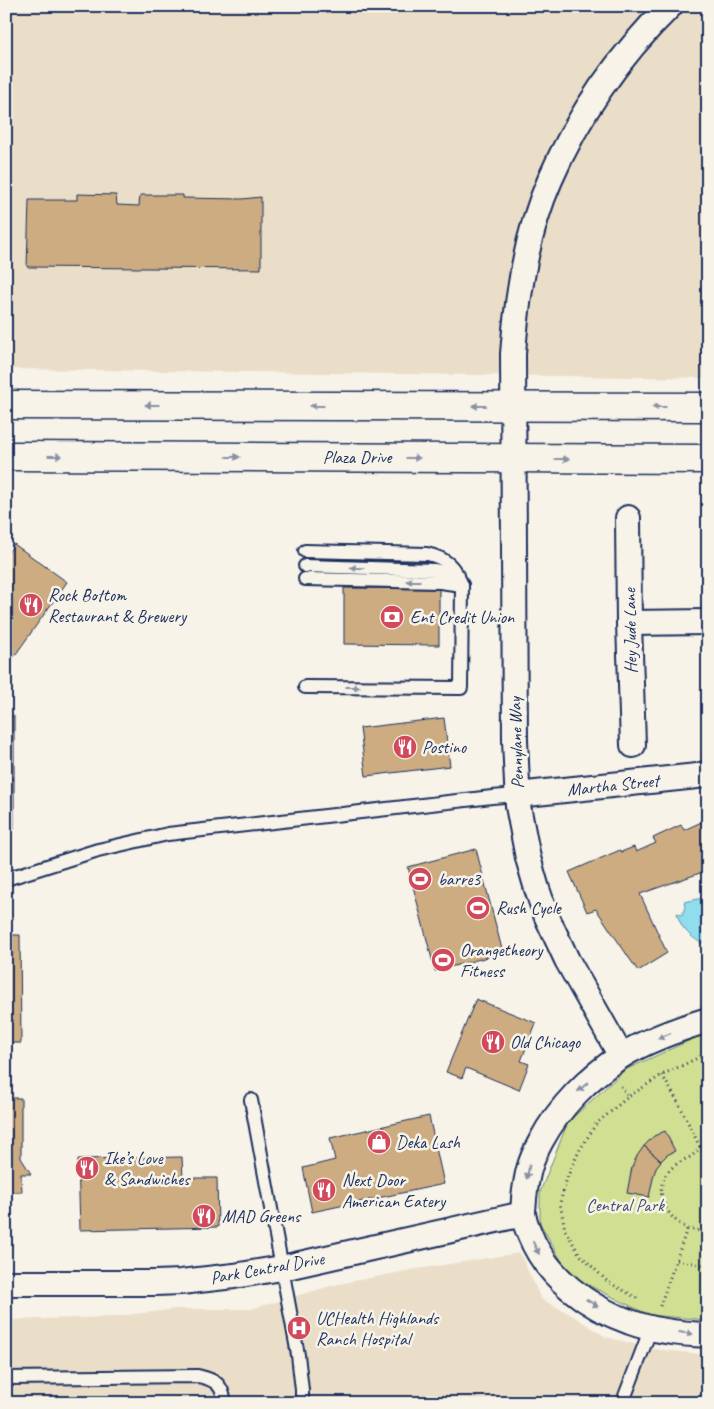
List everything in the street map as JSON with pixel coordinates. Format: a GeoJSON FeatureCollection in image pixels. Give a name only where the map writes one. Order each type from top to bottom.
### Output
{"type":"FeatureCollection","features":[{"type":"Feature","properties":{"kind":"street","name":"Pennylane Way"},"geometry":{"type":"LineString","coordinates":[[621,1056],[564,954],[544,909],[525,846],[517,795],[514,740],[513,354],[517,306],[528,249],[536,218],[549,182],[566,146],[598,91],[628,53],[670,6]]}},
{"type":"Feature","properties":{"kind":"street"},"geometry":{"type":"LineString","coordinates":[[6,405],[708,407]]}},
{"type":"Feature","properties":{"kind":"street","name":"Plaza Drive"},"geometry":{"type":"LineString","coordinates":[[6,456],[708,459]]}},
{"type":"Feature","properties":{"kind":"street","name":"Hey Jude Lane"},"geometry":{"type":"LineString","coordinates":[[628,518],[633,744]]}},
{"type":"Feature","properties":{"kind":"street"},"geometry":{"type":"LineString","coordinates":[[629,623],[708,622]]}},
{"type":"Feature","properties":{"kind":"street","name":"Martha Street"},"geometry":{"type":"LineString","coordinates":[[517,795],[697,776],[708,773]]}},
{"type":"Feature","properties":{"kind":"street"},"geometry":{"type":"LineString","coordinates":[[708,1020],[668,1034],[621,1056],[577,1092],[552,1123],[529,1166],[523,1214],[539,1254],[558,1278],[573,1291],[596,1306],[630,1322],[656,1317],[708,1335]]}},
{"type":"Feature","properties":{"kind":"street","name":"Park Central Drive"},"geometry":{"type":"LineString","coordinates":[[6,1283],[122,1284],[181,1282],[234,1276],[282,1268],[523,1214]]}},
{"type":"Feature","properties":{"kind":"lane"},"geometry":{"type":"LineString","coordinates":[[304,686],[461,688],[460,580],[451,565],[438,557],[427,554],[305,550]]}},
{"type":"Feature","properties":{"kind":"lane"},"geometry":{"type":"LineString","coordinates":[[305,572],[440,582],[460,580]]}},
{"type":"Feature","properties":{"kind":"lane"},"geometry":{"type":"LineString","coordinates":[[6,880],[98,850],[168,834],[517,795]]}},
{"type":"Feature","properties":{"kind":"lane"},"geometry":{"type":"LineString","coordinates":[[251,1100],[298,1355],[302,1403]]}},
{"type":"Feature","properties":{"kind":"lane"},"geometry":{"type":"LineString","coordinates":[[627,1403],[625,1396],[656,1317]]}},
{"type":"Feature","properties":{"kind":"lane"},"geometry":{"type":"LineString","coordinates":[[6,1378],[198,1376],[212,1379],[223,1392],[225,1403]]}},
{"type":"Feature","properties":{"kind":"path"},"geometry":{"type":"LineString","coordinates":[[640,1300],[608,1282],[580,1254],[565,1230],[560,1203],[567,1178],[578,1151],[596,1124],[628,1097],[662,1074],[708,1053]]}},
{"type":"Feature","properties":{"kind":"path"},"geometry":{"type":"LineString","coordinates":[[662,1074],[700,1147],[708,1154]]}},
{"type":"Feature","properties":{"kind":"path"},"geometry":{"type":"LineString","coordinates":[[621,1086],[628,1097]]}},
{"type":"Feature","properties":{"kind":"path"},"geometry":{"type":"LineString","coordinates":[[708,1144],[700,1147],[691,1156],[680,1161],[668,1171],[662,1182],[662,1197],[676,1221],[687,1229],[708,1229]]}},
{"type":"Feature","properties":{"kind":"path"},"geometry":{"type":"LineString","coordinates":[[656,1317],[687,1229]]}},
{"type":"Feature","properties":{"kind":"path"},"geometry":{"type":"LineString","coordinates":[[677,1260],[708,1266]]}},
{"type":"Feature","properties":{"kind":"path"},"geometry":{"type":"LineString","coordinates":[[654,1304],[656,1317]]}},
{"type":"Feature","properties":{"kind":"path"},"geometry":{"type":"LineString","coordinates":[[656,1317],[668,1308]]}},
{"type":"Feature","properties":{"kind":"shaded area"},"geometry":{"type":"Polygon","coordinates":[[[6,6],[708,6],[708,378],[6,369],[6,6]]]}},
{"type":"Feature","properties":{"kind":"shaded area","name":"UCHealth Highlands Ranch Hospital"},"geometry":{"type":"Polygon","coordinates":[[[520,1253],[541,1299],[570,1314],[606,1337],[654,1349],[708,1355],[708,1403],[6,1403],[6,1320],[111,1317],[176,1309],[251,1309],[334,1285],[411,1270],[520,1253]]]}},
{"type":"Feature","properties":{"kind":"green space","name":"Central Park"},"geometry":{"type":"Polygon","coordinates":[[[708,1032],[708,1320],[649,1315],[570,1276],[540,1223],[540,1192],[568,1122],[625,1070],[708,1032]]]}},
{"type":"Feature","properties":{"kind":"water"},"geometry":{"type":"Polygon","coordinates":[[[708,898],[708,946],[697,941],[684,929],[677,913],[682,915],[685,907],[684,902],[708,898]]]}},
{"type":"Feature","properties":{"kind":"building"},"geometry":{"type":"Polygon","coordinates":[[[77,194],[116,195],[117,205],[139,206],[140,195],[183,195],[183,198],[242,199],[261,197],[261,269],[27,267],[29,200],[77,200],[77,194]]]}},
{"type":"Feature","properties":{"kind":"building"},"geometry":{"type":"Polygon","coordinates":[[[14,544],[67,582],[6,668],[6,556],[14,544]]]}},
{"type":"Feature","properties":{"kind":"building","name":"Ent Credit Union"},"geometry":{"type":"Polygon","coordinates":[[[344,588],[439,589],[439,645],[344,644],[344,588]]]}},
{"type":"Feature","properties":{"kind":"building"},"geometry":{"type":"Polygon","coordinates":[[[6,716],[14,716],[14,829],[6,829],[6,716]]]}},
{"type":"Feature","properties":{"kind":"building","name":"Postino"},"geometry":{"type":"Polygon","coordinates":[[[444,718],[450,766],[366,776],[360,728],[444,718]]]}},
{"type":"Feature","properties":{"kind":"building"},"geometry":{"type":"Polygon","coordinates":[[[708,819],[708,871],[640,894],[667,953],[638,971],[596,909],[587,912],[569,872],[620,850],[621,852],[634,847],[636,852],[656,843],[653,838],[681,825],[684,830],[708,819]]]}},
{"type":"Feature","properties":{"kind":"building"},"geometry":{"type":"Polygon","coordinates":[[[476,849],[503,953],[435,971],[408,867],[476,849]]]}},
{"type":"Feature","properties":{"kind":"building"},"geometry":{"type":"Polygon","coordinates":[[[6,935],[20,935],[21,1043],[6,1043],[6,935]]]}},
{"type":"Feature","properties":{"kind":"building","name":"Old Chicago"},"geometry":{"type":"Polygon","coordinates":[[[476,999],[536,1023],[521,1061],[529,1064],[519,1090],[466,1068],[462,1078],[446,1072],[476,999]]]}},
{"type":"Feature","properties":{"kind":"building"},"geometry":{"type":"Polygon","coordinates":[[[6,1098],[21,1098],[21,1158],[31,1174],[21,1174],[22,1192],[6,1192],[6,1098]]]}},
{"type":"Feature","properties":{"kind":"building"},"geometry":{"type":"Polygon","coordinates":[[[429,1116],[444,1184],[312,1212],[303,1168],[335,1160],[330,1138],[429,1116]]]}},
{"type":"Feature","properties":{"kind":"building"},"geometry":{"type":"Polygon","coordinates":[[[665,1131],[675,1151],[661,1161],[644,1146],[654,1136],[665,1131]]]}},
{"type":"Feature","properties":{"kind":"building"},"geometry":{"type":"Polygon","coordinates":[[[644,1146],[661,1161],[654,1174],[649,1197],[627,1193],[632,1167],[644,1146]]]}},
{"type":"Feature","properties":{"kind":"building"},"geometry":{"type":"Polygon","coordinates":[[[182,1157],[183,1178],[217,1178],[218,1227],[80,1230],[78,1159],[182,1157]]]}},
{"type":"Feature","properties":{"kind":"place","name":"Rock Bottom Restaurant & Brewery"},"geometry":{"type":"Point","coordinates":[31,605]}},
{"type":"Feature","properties":{"kind":"place","name":"Ent Credit Union"},"geometry":{"type":"Point","coordinates":[392,617]}},
{"type":"Feature","properties":{"kind":"place","name":"Postino"},"geometry":{"type":"Point","coordinates":[405,747]}},
{"type":"Feature","properties":{"kind":"place","name":"barre3"},"geometry":{"type":"Point","coordinates":[420,879]}},
{"type":"Feature","properties":{"kind":"place","name":"Rush Cycle"},"geometry":{"type":"Point","coordinates":[478,908]}},
{"type":"Feature","properties":{"kind":"place","name":"Orangetheory Fitness"},"geometry":{"type":"Point","coordinates":[443,960]}},
{"type":"Feature","properties":{"kind":"place","name":"Old Chicago"},"geometry":{"type":"Point","coordinates":[493,1042]}},
{"type":"Feature","properties":{"kind":"place","name":"Deka Lash"},"geometry":{"type":"Point","coordinates":[379,1142]}},
{"type":"Feature","properties":{"kind":"place","name":"Ike’s Love & Sandwiches"},"geometry":{"type":"Point","coordinates":[87,1168]}},
{"type":"Feature","properties":{"kind":"place","name":"Next Door American Eatery"},"geometry":{"type":"Point","coordinates":[324,1190]}},
{"type":"Feature","properties":{"kind":"place","name":"MAD Greens"},"geometry":{"type":"Point","coordinates":[204,1216]}},
{"type":"Feature","properties":{"kind":"place","name":"UCHealth Highlands Ranch Hospital"},"geometry":{"type":"Point","coordinates":[299,1328]}}]}
